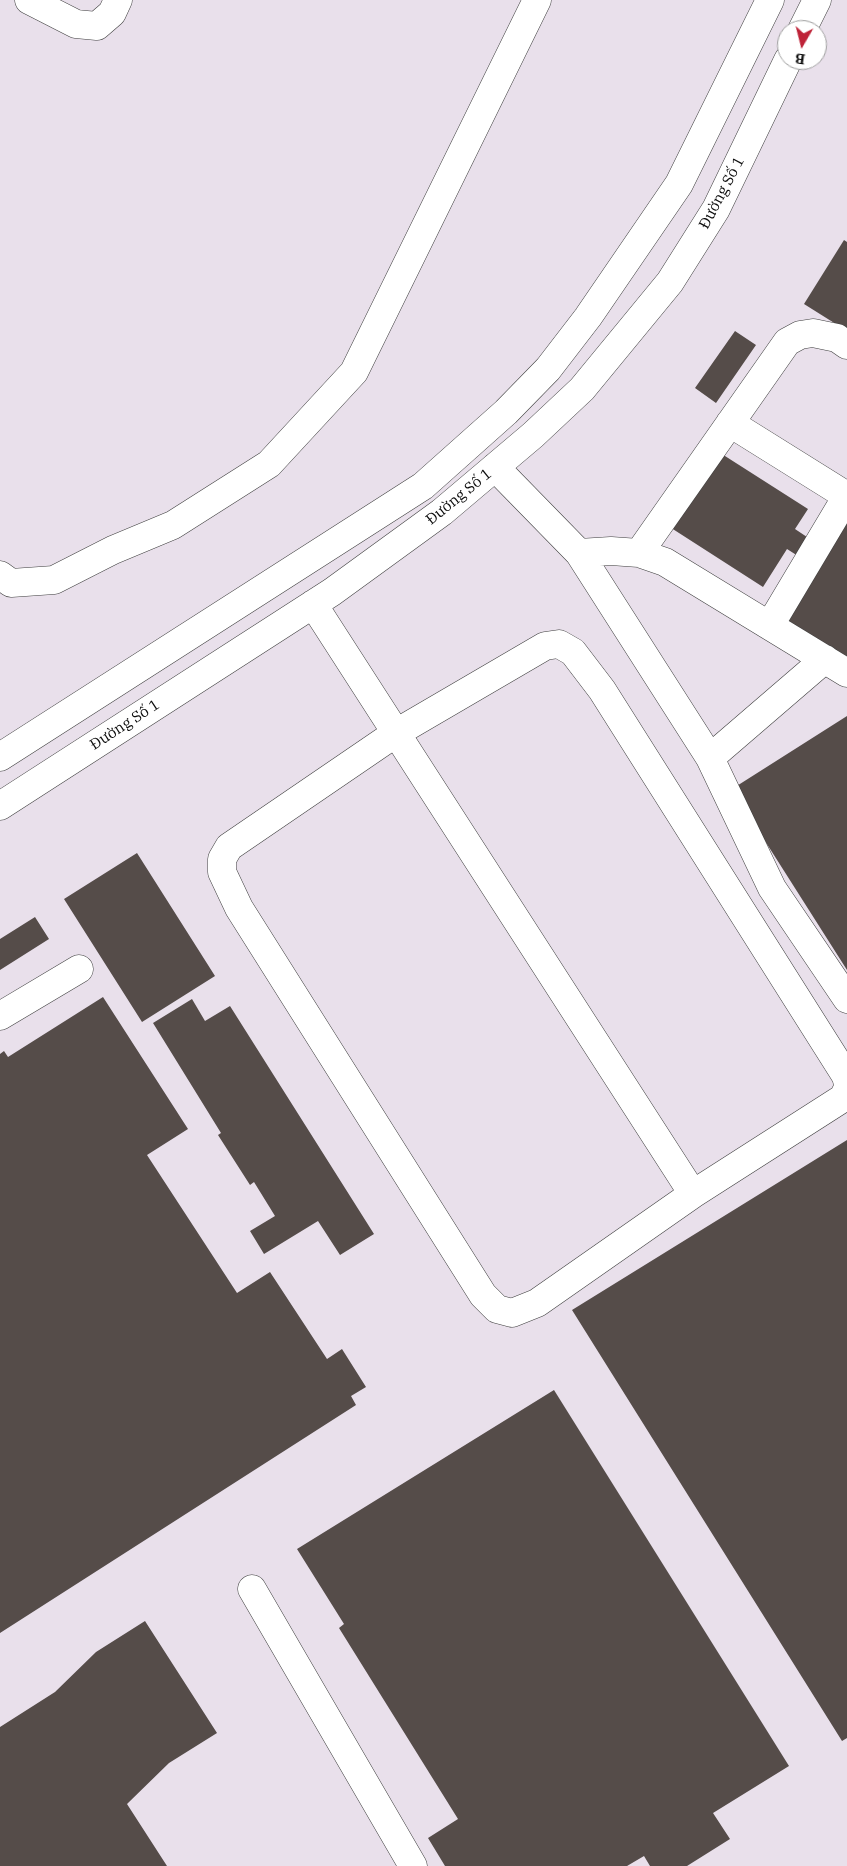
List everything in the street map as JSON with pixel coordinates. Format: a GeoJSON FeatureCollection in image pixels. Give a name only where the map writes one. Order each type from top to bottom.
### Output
{"type":"FeatureCollection","features":[{"type":"Feature","properties":{"kind":"street"},"geometry":{"type":"LineString","coordinates":[[29,0],[76,24],[97,26],[112,13],[118,0]]}},
{"type":"Feature","properties":{"kind":"street"},"geometry":{"type":"LineString","coordinates":[[0,575],[11,583],[54,580],[113,550],[172,525],[269,464],[354,372],[536,0]]}},
{"type":"Feature","properties":{"kind":"street","name":"Đường Số 1"},"geometry":{"type":"LineString","coordinates":[[0,757],[423,486],[506,412],[548,369],[588,317],[679,184],[770,0]]}},
{"type":"Feature","properties":{"kind":"street"},"geometry":{"type":"LineString","coordinates":[[807,20],[817,0]]}},
{"type":"Feature","properties":{"kind":"street","name":"Đường Số 1"},"geometry":{"type":"LineString","coordinates":[[0,806],[332,592],[442,512],[533,435],[582,389],[670,282],[716,209],[783,70]]}},
{"type":"Feature","properties":{"kind":"street"},"geometry":{"type":"LineString","coordinates":[[639,552],[787,342],[800,335],[813,333],[836,338],[847,345]]}},
{"type":"Feature","properties":{"kind":"street"},"geometry":{"type":"LineString","coordinates":[[730,423],[847,496],[770,625]]}},
{"type":"Feature","properties":{"kind":"street"},"geometry":{"type":"LineString","coordinates":[[495,467],[579,553],[710,758],[772,888],[847,999]]}},
{"type":"Feature","properties":{"kind":"street"},"geometry":{"type":"LineString","coordinates":[[579,553],[611,550],[639,552],[665,562],[836,666],[710,758]]}},
{"type":"Feature","properties":{"kind":"street"},"geometry":{"type":"LineString","coordinates":[[313,604],[693,1194]]}},
{"type":"Feature","properties":{"kind":"street"},"geometry":{"type":"LineString","coordinates":[[847,1080],[607,698],[573,652],[559,644],[545,646],[396,733],[229,847],[222,859],[222,872],[239,908],[483,1295],[497,1309],[512,1314],[537,1303],[693,1194],[843,1098],[847,1090]]}},
{"type":"Feature","properties":{"kind":"street"},"geometry":{"type":"LineString","coordinates":[[0,1016],[79,968]]}},
{"type":"Feature","properties":{"kind":"street"},"geometry":{"type":"LineString","coordinates":[[252,1589],[413,1866]]}},
{"type":"Feature","properties":{"kind":"shaded area"},"geometry":{"type":"Polygon","coordinates":[[[0,0],[847,0],[847,1866],[0,1866],[0,0]]]}},
{"type":"Feature","properties":{"kind":"building"},"geometry":{"type":"Polygon","coordinates":[[[844,240],[847,242],[847,331],[804,304],[844,240]]]}},
{"type":"Feature","properties":{"kind":"building"},"geometry":{"type":"Polygon","coordinates":[[[735,331],[756,345],[716,403],[695,388],[735,331]]]}},
{"type":"Feature","properties":{"kind":"building"},"geometry":{"type":"Polygon","coordinates":[[[714,449],[808,509],[795,529],[810,539],[798,556],[787,549],[763,587],[665,524],[714,449]]]}},
{"type":"Feature","properties":{"kind":"building"},"geometry":{"type":"Polygon","coordinates":[[[847,509],[847,665],[776,620],[847,509]]]}},
{"type":"Feature","properties":{"kind":"building"},"geometry":{"type":"Polygon","coordinates":[[[847,716],[847,970],[732,789],[847,716]]]}},
{"type":"Feature","properties":{"kind":"building"},"geometry":{"type":"Polygon","coordinates":[[[137,853],[215,976],[142,1022],[64,899],[137,853]]]}},
{"type":"Feature","properties":{"kind":"building"},"geometry":{"type":"Polygon","coordinates":[[[35,917],[49,939],[0,970],[0,939],[35,917]]]}},
{"type":"Feature","properties":{"kind":"building"},"geometry":{"type":"Polygon","coordinates":[[[103,997],[188,1129],[147,1155],[237,1293],[270,1272],[327,1359],[342,1349],[366,1387],[351,1396],[356,1405],[0,1633],[0,1054],[4,1051],[8,1057],[103,997]]]}},
{"type":"Feature","properties":{"kind":"building"},"geometry":{"type":"Polygon","coordinates":[[[192,999],[205,1021],[230,1006],[374,1234],[340,1255],[318,1221],[264,1254],[250,1231],[275,1216],[254,1182],[250,1185],[218,1135],[221,1133],[153,1023],[192,999]]]}},
{"type":"Feature","properties":{"kind":"building"},"geometry":{"type":"Polygon","coordinates":[[[847,1140],[847,1738],[842,1741],[572,1310],[847,1140]]]}},
{"type":"Feature","properties":{"kind":"building"},"geometry":{"type":"Polygon","coordinates":[[[554,1390],[789,1766],[713,1813],[730,1839],[687,1866],[650,1866],[644,1856],[627,1866],[445,1866],[428,1838],[458,1819],[339,1628],[344,1624],[297,1549],[554,1390]]]}},
{"type":"Feature","properties":{"kind":"building"},"geometry":{"type":"Polygon","coordinates":[[[145,1621],[217,1733],[169,1763],[127,1804],[167,1866],[0,1866],[0,1727],[55,1692],[96,1652],[145,1621]]]}}]}
